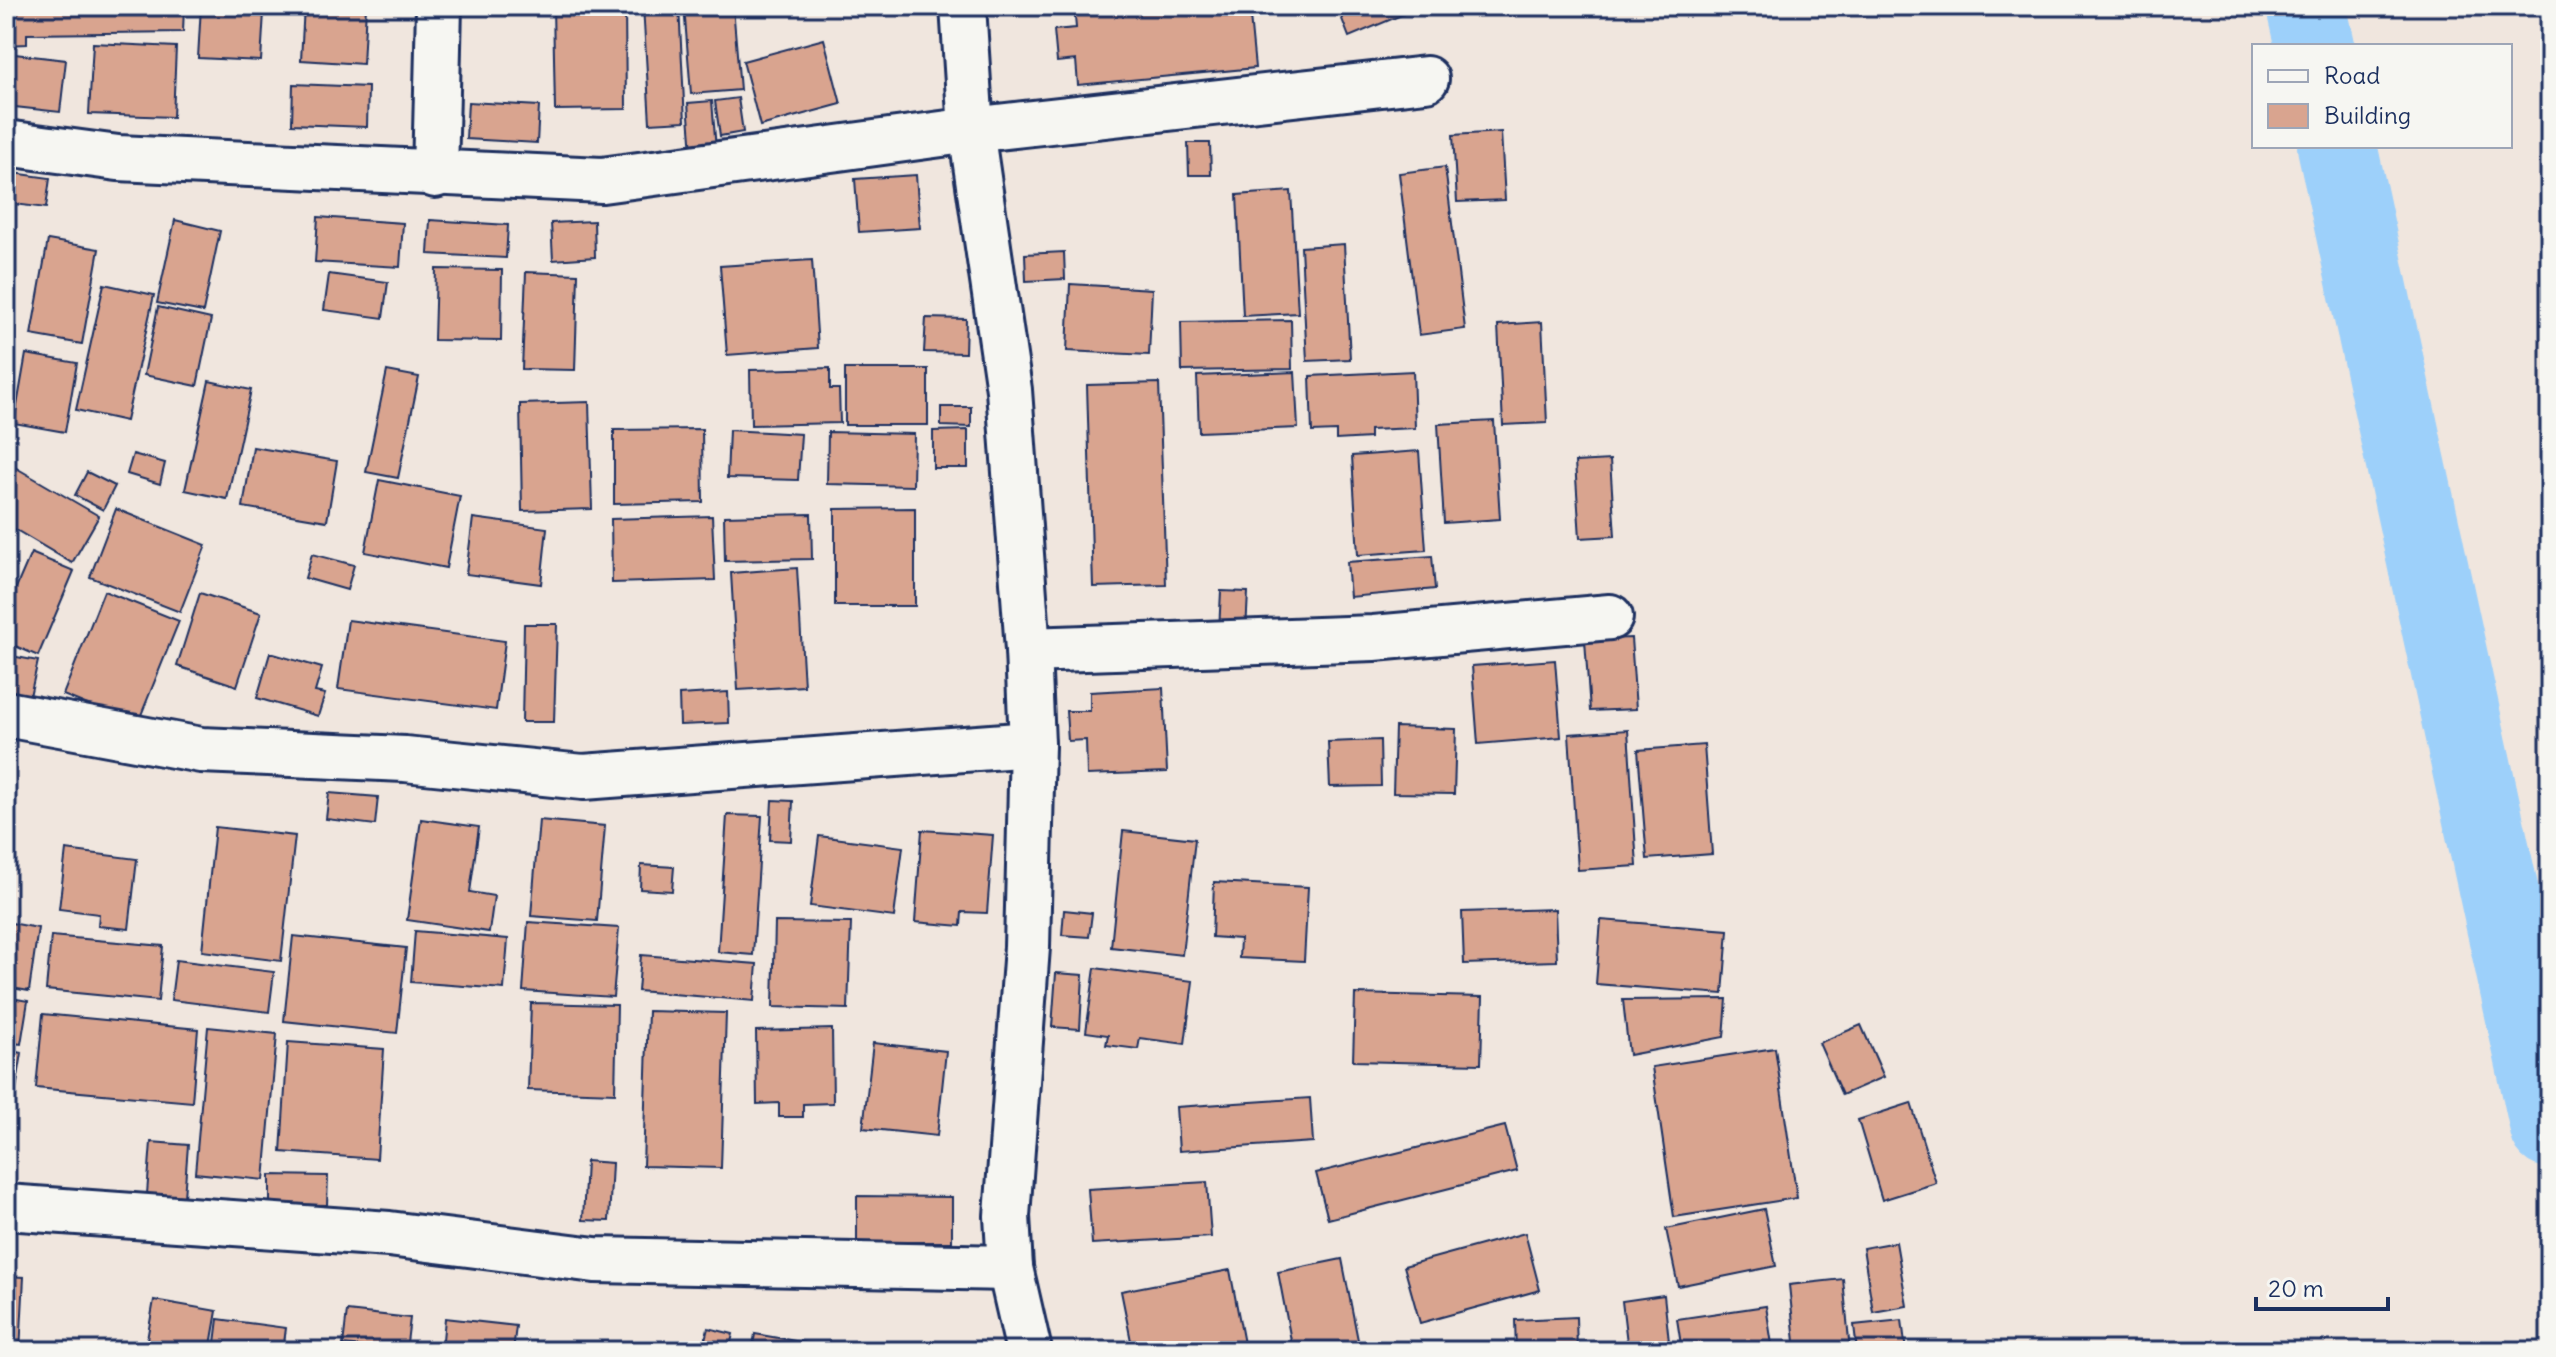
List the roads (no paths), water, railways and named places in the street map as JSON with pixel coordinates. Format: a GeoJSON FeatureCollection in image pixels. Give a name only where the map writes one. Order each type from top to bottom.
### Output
{"type":"FeatureCollection","features":[{"type":"Feature","properties":{"kind":"street"},"geometry":{"type":"LineString","coordinates":[[435,175],[439,6]]}},
{"type":"Feature","properties":{"kind":"street"},"geometry":{"type":"LineString","coordinates":[[963,6],[971,130],[1009,390],[1028,650],[1032,744],[1027,947],[1007,1216],[1010,1268],[1029,1351]]}},
{"type":"Feature","properties":{"kind":"street"},"geometry":{"type":"LineString","coordinates":[[6,143],[118,158],[435,175],[602,180],[971,130],[1426,79]]}},
{"type":"Feature","properties":{"kind":"street"},"geometry":{"type":"LineString","coordinates":[[1028,650],[1374,638],[1610,617]]}},
{"type":"Feature","properties":{"kind":"street"},"geometry":{"type":"LineString","coordinates":[[6,714],[201,750],[405,759],[583,777],[1032,744]]}},
{"type":"Feature","properties":{"kind":"street"},"geometry":{"type":"LineString","coordinates":[[6,1207],[389,1234],[595,1260],[1010,1268]]}},
{"type":"Feature","properties":{"kind":"waterway"},"geometry":{"type":"LineString","coordinates":[[2306,6],[2315,44]]}},
{"type":"Feature","properties":{"kind":"waterway"},"geometry":{"type":"LineString","coordinates":[[2337,148],[2550,1128]]}}]}
